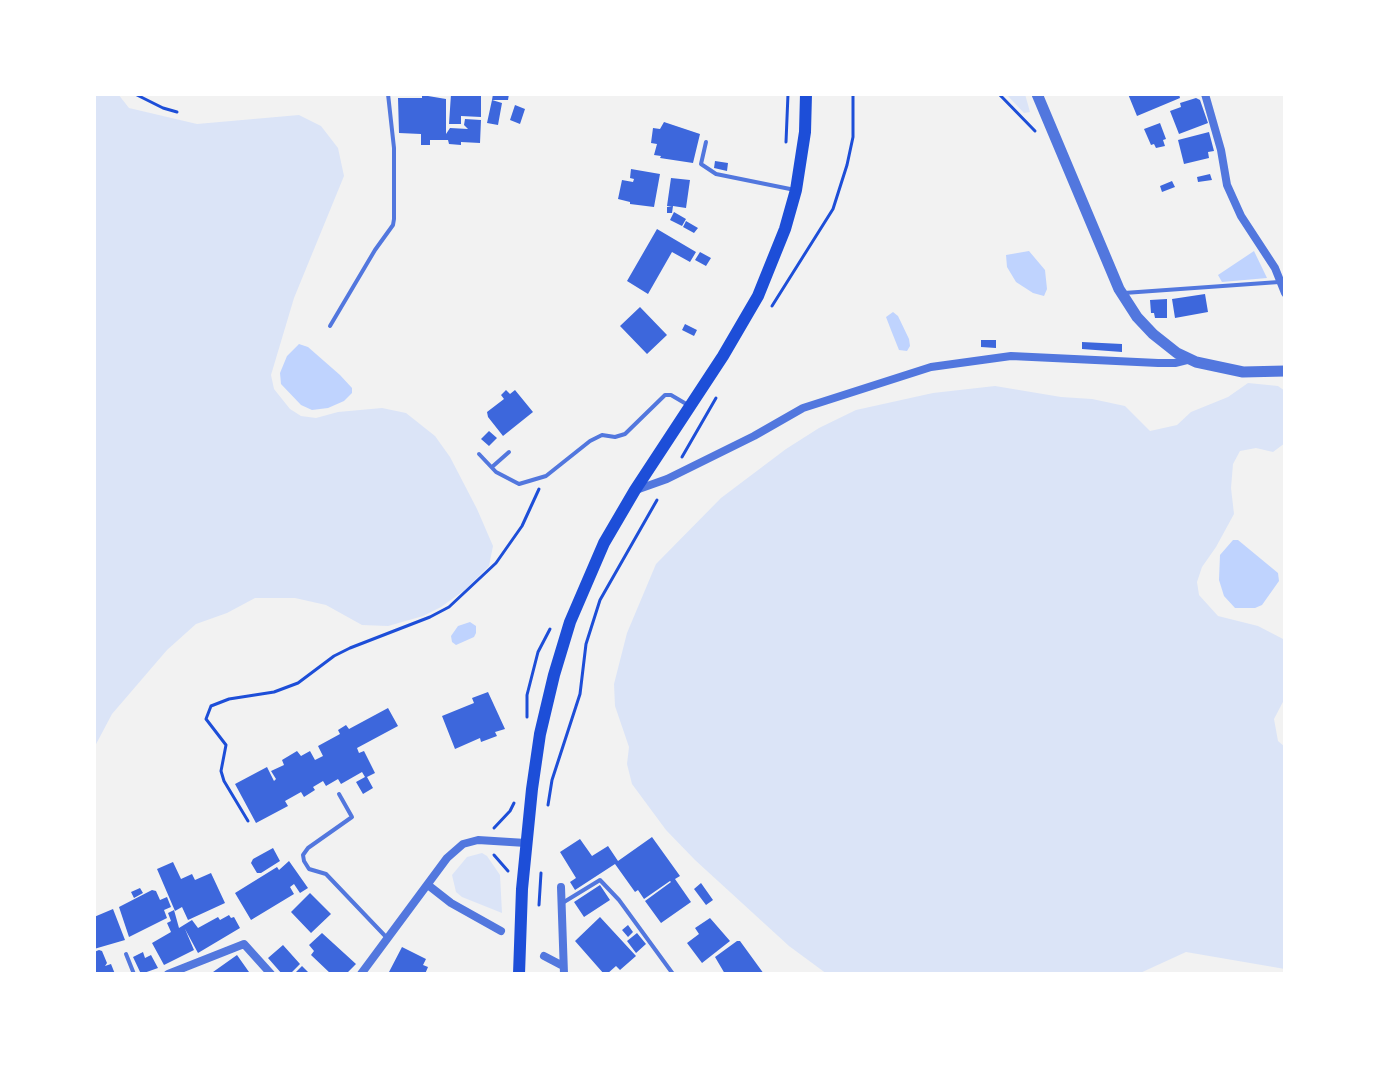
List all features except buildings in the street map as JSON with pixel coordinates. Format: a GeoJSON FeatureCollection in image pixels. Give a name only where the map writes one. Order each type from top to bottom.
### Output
{"type":"FeatureCollection","features":[{"type":"Feature","properties":{"kind":"main road"},"geometry":{"type":"LineString","coordinates":[[519,974],[526,843],[540,734],[558,662],[581,592],[604,543],[758,296],[785,229],[796,190],[805,132],[806,94]]}},
{"type":"Feature","properties":{"kind":"street"},"geometry":{"type":"LineString","coordinates":[[1037,94],[1121,293],[1137,317],[1177,353],[1191,359],[1243,372],[1285,371]]}},
{"type":"Feature","properties":{"kind":"street"},"geometry":{"type":"LineString","coordinates":[[1205,94],[1227,185],[1241,216],[1275,268],[1285,293]]}},
{"type":"Feature","properties":{"kind":"street"},"geometry":{"type":"LineString","coordinates":[[635,490],[667,479],[803,408],[931,367],[1011,356],[1158,363],[1191,359]]}},
{"type":"Feature","properties":{"kind":"street"},"geometry":{"type":"LineString","coordinates":[[361,974],[447,858],[463,844],[478,840],[526,843]]}},
{"type":"Feature","properties":{"kind":"street"},"geometry":{"type":"LineString","coordinates":[[428,885],[451,903],[501,931]]}},
{"type":"Feature","properties":{"kind":"street"},"geometry":{"type":"LineString","coordinates":[[561,887],[564,970]]}},
{"type":"Feature","properties":{"kind":"street"},"geometry":{"type":"LineString","coordinates":[[168,974],[244,944],[271,974]]}},
{"type":"Feature","properties":{"kind":"street"},"geometry":{"type":"LineString","coordinates":[[544,956],[564,970]]}},
{"type":"Feature","properties":{"kind":"lane"},"geometry":{"type":"LineString","coordinates":[[330,326],[393,225],[394,148],[388,94]]}},
{"type":"Feature","properties":{"kind":"lane"},"geometry":{"type":"LineString","coordinates":[[706,142],[701,164],[716,174],[796,190]]}},
{"type":"Feature","properties":{"kind":"lane"},"geometry":{"type":"LineString","coordinates":[[1121,293],[1280,282]]}},
{"type":"Feature","properties":{"kind":"lane"},"geometry":{"type":"LineString","coordinates":[[479,454],[507,479],[519,484],[542,477],[602,435],[615,437],[625,434],[665,395],[671,395],[690,407]]}},
{"type":"Feature","properties":{"kind":"lane"},"geometry":{"type":"LineString","coordinates":[[492,467],[509,452]]}},
{"type":"Feature","properties":{"kind":"lane"},"geometry":{"type":"LineString","coordinates":[[339,794],[352,817],[308,848],[304,861],[309,869],[326,874],[388,939]]}},
{"type":"Feature","properties":{"kind":"lane"},"geometry":{"type":"LineString","coordinates":[[562,903],[600,880],[619,900],[673,974]]}},
{"type":"Feature","properties":{"kind":"lane"},"geometry":{"type":"LineString","coordinates":[[126,954],[134,974]]}},
{"type":"Feature","properties":{"kind":"path"},"geometry":{"type":"LineString","coordinates":[[135,94],[177,112]]}},
{"type":"Feature","properties":{"kind":"path"},"geometry":{"type":"LineString","coordinates":[[786,149],[788,94]]}},
{"type":"Feature","properties":{"kind":"path"},"geometry":{"type":"LineString","coordinates":[[999,94],[1038,134]]}},
{"type":"Feature","properties":{"kind":"path"},"geometry":{"type":"LineString","coordinates":[[248,821],[224,781],[221,771],[226,745],[206,719],[211,706],[229,699],[274,692],[298,683],[334,656],[449,607],[496,563],[534,504],[542,477]]}},
{"type":"Feature","properties":{"kind":"path"},"geometry":{"type":"LineString","coordinates":[[547,810],[552,780],[580,694],[586,644],[600,600],[657,500]]}},
{"type":"Feature","properties":{"kind":"path"},"geometry":{"type":"LineString","coordinates":[[488,850],[501,860],[509,872]]}},
{"type":"Feature","properties":{"kind":"path"},"geometry":{"type":"LineString","coordinates":[[538,913],[541,869]]}},
{"type":"Feature","properties":{"kind":"shaded area"},"geometry":{"type":"Polygon","coordinates":[[[94,94],[118,94],[129,108],[197,124],[299,115],[321,126],[338,148],[344,176],[294,298],[271,375],[274,389],[290,409],[301,416],[316,418],[338,412],[382,408],[406,413],[435,436],[450,457],[493,546],[489,566],[466,589],[423,616],[388,626],[362,625],[326,605],[295,598],[255,598],[227,613],[196,624],[167,650],[112,714],[94,748],[94,94]]]}},
{"type":"Feature","properties":{"kind":"shaded area"},"geometry":{"type":"Polygon","coordinates":[[[1006,94],[1025,94],[1030,112],[1024,113],[1006,94]]]}},
{"type":"Feature","properties":{"kind":"shaded area"},"geometry":{"type":"Polygon","coordinates":[[[1248,383],[1278,386],[1285,391],[1285,443],[1273,452],[1256,448],[1240,451],[1233,464],[1231,488],[1234,514],[1202,567],[1197,582],[1199,595],[1218,616],[1258,626],[1285,640],[1285,698],[1274,719],[1278,741],[1285,747],[1285,969],[1186,952],[1138,974],[827,974],[789,946],[695,860],[666,830],[632,784],[627,764],[629,747],[615,706],[614,684],[627,633],[656,564],[721,498],[786,449],[856,410],[933,393],[995,386],[1092,399],[1125,406],[1150,431],[1177,425],[1191,412],[1228,397],[1248,383]]]}},
{"type":"Feature","properties":{"kind":"shaded area"},"geometry":{"type":"Polygon","coordinates":[[[482,853],[500,875],[502,913],[456,892],[452,875],[467,857],[482,853]]]}},
{"type":"Feature","properties":{"kind":"water"},"geometry":{"type":"Polygon","coordinates":[[[1029,251],[1045,270],[1047,289],[1044,296],[1016,282],[1007,267],[1006,255],[1029,251]]]}},
{"type":"Feature","properties":{"kind":"water"},"geometry":{"type":"Polygon","coordinates":[[[1254,251],[1267,278],[1222,282],[1218,275],[1254,251]]]}},
{"type":"Feature","properties":{"kind":"water"},"geometry":{"type":"Polygon","coordinates":[[[893,312],[909,339],[907,351],[899,350],[886,317],[893,312]]]}},
{"type":"Feature","properties":{"kind":"water"},"geometry":{"type":"Polygon","coordinates":[[[299,344],[308,347],[352,388],[352,393],[344,401],[328,408],[312,410],[301,405],[281,384],[280,373],[287,356],[299,344]]]}},
{"type":"Feature","properties":{"kind":"water"},"geometry":{"type":"Polygon","coordinates":[[[1233,540],[1238,540],[1278,573],[1279,581],[1262,605],[1255,608],[1235,608],[1224,596],[1219,580],[1220,555],[1233,540]]]}},
{"type":"Feature","properties":{"kind":"water"},"geometry":{"type":"Polygon","coordinates":[[[470,622],[476,626],[474,637],[456,645],[451,636],[458,626],[470,622]]]}}]}
